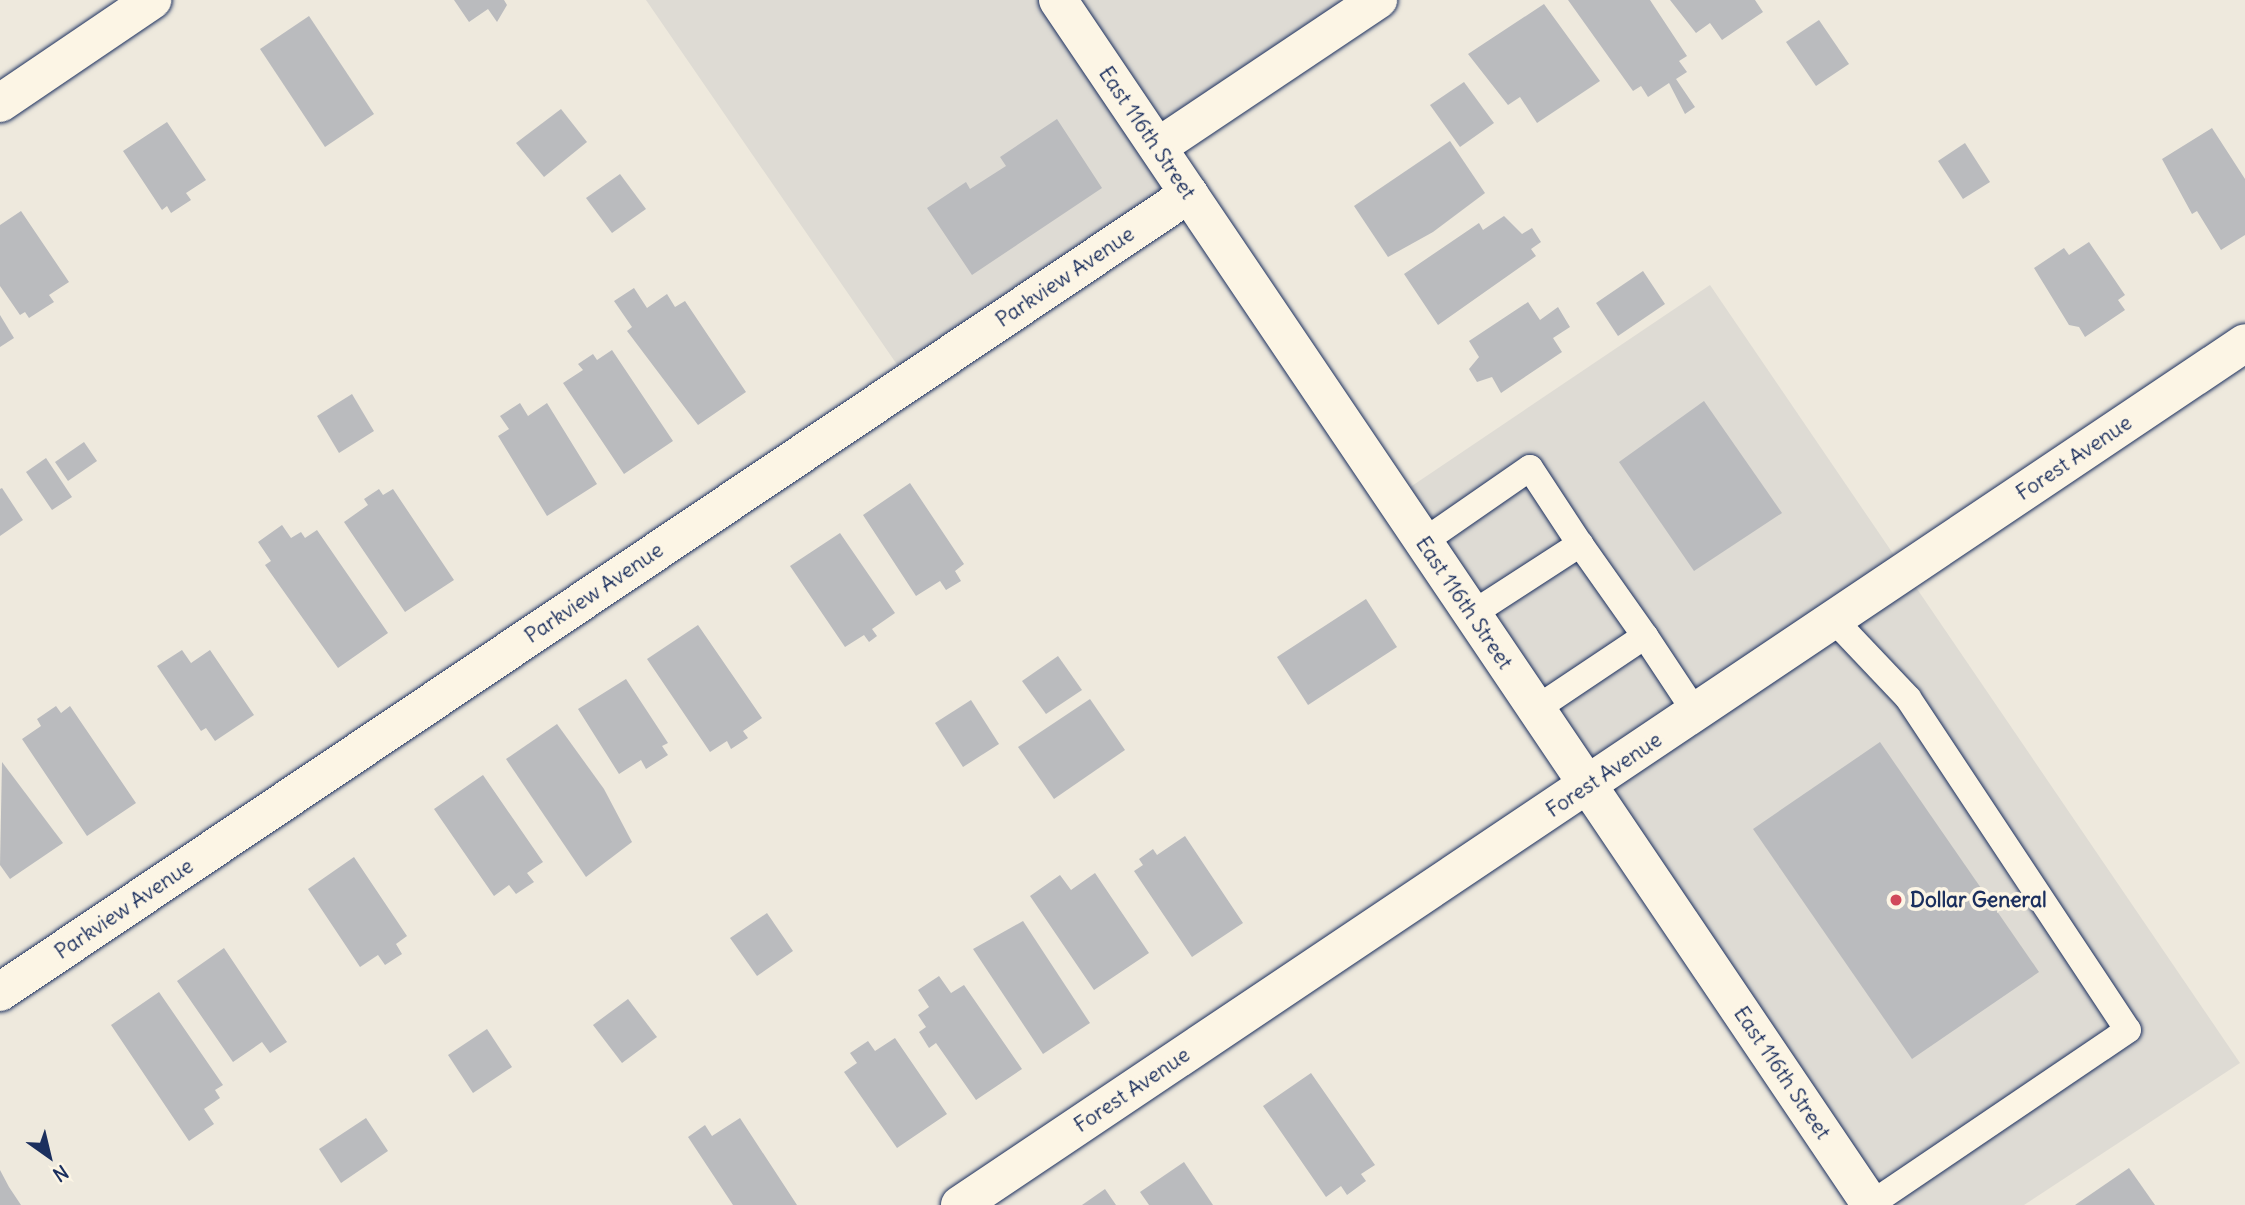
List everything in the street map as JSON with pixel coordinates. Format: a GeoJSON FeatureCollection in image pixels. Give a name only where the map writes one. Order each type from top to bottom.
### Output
{"type":"FeatureCollection","features":[{"type":"Feature","properties":{"kind":"street"},"geometry":{"type":"LineString","coordinates":[[0,103],[152,0]]}},
{"type":"Feature","properties":{"kind":"street","name":"East 116th Street"},"geometry":{"type":"LineString","coordinates":[[1058,0],[1871,1205]]}},
{"type":"Feature","properties":{"kind":"street"},"geometry":{"type":"LineString","coordinates":[[1158,147],[1378,0]]}},
{"type":"Feature","properties":{"kind":"street","name":"Parkview Avenue"},"geometry":{"type":"LineString","coordinates":[[0,992],[1189,194]]}},
{"type":"Feature","properties":{"kind":"street","name":"Forest Avenue"},"geometry":{"type":"LineString","coordinates":[[960,1205],[1588,786],[2245,342]]}},
{"type":"Feature","properties":{"kind":"lane"},"geometry":{"type":"LineString","coordinates":[[1423,542],[1530,468],[1696,713]]}},
{"type":"Feature","properties":{"kind":"lane"},"geometry":{"type":"LineString","coordinates":[[1472,614],[1580,544]]}},
{"type":"Feature","properties":{"kind":"lane"},"geometry":{"type":"LineString","coordinates":[[1834,620],[1908,698],[2127,1030],[1871,1205]]}},
{"type":"Feature","properties":{"kind":"lane"},"geometry":{"type":"LineString","coordinates":[[1536,709],[1645,636]]}},
{"type":"Feature","properties":{"kind":"shaded area"},"geometry":{"type":"Polygon","coordinates":[[[646,0],[1378,0],[1158,147],[1189,194],[909,382],[646,0]]]}},
{"type":"Feature","properties":{"kind":"shaded area"},"geometry":{"type":"Polygon","coordinates":[[[1710,285],[2240,1063],[2024,1205],[1871,1205],[1394,498],[1710,285]]]}},
{"type":"Feature","properties":{"kind":"building"},"geometry":{"type":"Polygon","coordinates":[[[454,0],[504,0],[507,5],[497,22],[488,9],[469,22],[454,0]]]}},
{"type":"Feature","properties":{"kind":"building"},"geometry":{"type":"Polygon","coordinates":[[[1568,0],[1650,0],[1687,56],[1679,61],[1687,72],[1676,79],[1695,107],[1685,114],[1669,83],[1648,97],[1641,86],[1633,91],[1568,0]]]}},
{"type":"Feature","properties":{"kind":"building"},"geometry":{"type":"Polygon","coordinates":[[[1670,0],[1755,0],[1763,12],[1722,40],[1710,23],[1696,33],[1670,0]]]}},
{"type":"Feature","properties":{"kind":"building"},"geometry":{"type":"Polygon","coordinates":[[[1544,4],[1600,81],[1537,123],[1520,97],[1508,105],[1468,54],[1544,4]]]}},
{"type":"Feature","properties":{"kind":"building"},"geometry":{"type":"Polygon","coordinates":[[[309,16],[374,114],[325,147],[260,49],[309,16]]]}},
{"type":"Feature","properties":{"kind":"building"},"geometry":{"type":"Polygon","coordinates":[[[1819,20],[1849,64],[1816,86],[1786,42],[1819,20]]]}},
{"type":"Feature","properties":{"kind":"building"},"geometry":{"type":"Polygon","coordinates":[[[1464,82],[1494,123],[1460,147],[1430,105],[1464,82]]]}},
{"type":"Feature","properties":{"kind":"building"},"geometry":{"type":"Polygon","coordinates":[[[561,109],[587,142],[544,177],[516,143],[561,109]]]}},
{"type":"Feature","properties":{"kind":"building"},"geometry":{"type":"Polygon","coordinates":[[[1057,119],[1102,188],[972,275],[927,208],[966,182],[970,189],[1006,166],[1000,157],[1057,119]]]}},
{"type":"Feature","properties":{"kind":"building"},"geometry":{"type":"Polygon","coordinates":[[[167,122],[206,180],[186,193],[191,200],[171,213],[167,206],[162,210],[123,151],[167,122]]]}},
{"type":"Feature","properties":{"kind":"building"},"geometry":{"type":"Polygon","coordinates":[[[2212,128],[2245,179],[2245,235],[2221,250],[2197,211],[2192,214],[2162,159],[2212,128]]]}},
{"type":"Feature","properties":{"kind":"building"},"geometry":{"type":"Polygon","coordinates":[[[1450,141],[1485,193],[1433,232],[1388,257],[1354,206],[1450,141]]]}},
{"type":"Feature","properties":{"kind":"building"},"geometry":{"type":"Polygon","coordinates":[[[1965,143],[1990,182],[1963,199],[1938,161],[1965,143]]]}},
{"type":"Feature","properties":{"kind":"building"},"geometry":{"type":"Polygon","coordinates":[[[620,174],[646,209],[612,233],[586,198],[620,174]]]}},
{"type":"Feature","properties":{"kind":"building"},"geometry":{"type":"Polygon","coordinates":[[[21,211],[69,282],[49,295],[54,302],[29,318],[25,312],[20,315],[0,286],[0,225],[21,211]]]}},
{"type":"Feature","properties":{"kind":"building"},"geometry":{"type":"Polygon","coordinates":[[[1504,216],[1522,234],[1532,228],[1541,242],[1531,249],[1536,256],[1438,325],[1404,274],[1479,223],[1483,230],[1504,216]]]}},
{"type":"Feature","properties":{"kind":"building"},"geometry":{"type":"Polygon","coordinates":[[[2089,242],[2125,295],[2118,300],[2125,310],[2085,337],[2079,327],[2069,325],[2034,268],[2064,248],[2069,255],[2089,242]]]}},
{"type":"Feature","properties":{"kind":"building"},"geometry":{"type":"Polygon","coordinates":[[[1643,271],[1665,304],[1618,336],[1596,303],[1643,271]]]}},
{"type":"Feature","properties":{"kind":"building"},"geometry":{"type":"Polygon","coordinates":[[[634,288],[647,308],[667,294],[675,307],[685,301],[746,392],[698,425],[627,331],[632,327],[614,301],[634,288]]]}},
{"type":"Feature","properties":{"kind":"building"},"geometry":{"type":"Polygon","coordinates":[[[1528,302],[1540,320],[1558,307],[1570,327],[1553,338],[1562,352],[1501,393],[1492,377],[1477,382],[1469,369],[1479,357],[1469,341],[1528,302]]]}},
{"type":"Feature","properties":{"kind":"building"},"geometry":{"type":"Polygon","coordinates":[[[0,315],[14,338],[0,347],[0,315]]]}},
{"type":"Feature","properties":{"kind":"building"},"geometry":{"type":"Polygon","coordinates":[[[612,350],[673,441],[624,474],[563,383],[583,370],[578,364],[593,354],[597,360],[612,350]]]}},
{"type":"Feature","properties":{"kind":"building"},"geometry":{"type":"Polygon","coordinates":[[[352,394],[374,431],[339,453],[317,416],[352,394]]]}},
{"type":"Feature","properties":{"kind":"building"},"geometry":{"type":"Polygon","coordinates":[[[1704,401],[1782,513],[1694,571],[1619,462],[1704,401]]]}},
{"type":"Feature","properties":{"kind":"building"},"geometry":{"type":"Polygon","coordinates":[[[520,403],[528,416],[547,403],[597,484],[547,516],[498,436],[509,429],[500,416],[520,403]]]}},
{"type":"Feature","properties":{"kind":"building"},"geometry":{"type":"Polygon","coordinates":[[[84,442],[97,461],[68,481],[55,462],[84,442]]]}},
{"type":"Feature","properties":{"kind":"building"},"geometry":{"type":"Polygon","coordinates":[[[46,458],[72,497],[52,510],[26,472],[46,458]]]}},
{"type":"Feature","properties":{"kind":"building"},"geometry":{"type":"Polygon","coordinates":[[[910,483],[964,564],[955,571],[961,581],[946,590],[940,581],[916,596],[863,515],[910,483]]]}},
{"type":"Feature","properties":{"kind":"building"},"geometry":{"type":"Polygon","coordinates":[[[2,488],[23,520],[0,536],[0,489],[2,488]]]}},
{"type":"Feature","properties":{"kind":"building"},"geometry":{"type":"Polygon","coordinates":[[[379,489],[383,495],[393,489],[454,580],[405,612],[344,522],[368,505],[364,499],[379,489]]]}},
{"type":"Feature","properties":{"kind":"building"},"geometry":{"type":"Polygon","coordinates":[[[282,525],[291,538],[301,532],[305,538],[317,530],[388,633],[338,668],[265,565],[271,561],[258,542],[282,525]]]}},
{"type":"Feature","properties":{"kind":"building"},"geometry":{"type":"Polygon","coordinates":[[[840,533],[895,613],[872,629],[877,636],[869,642],[864,635],[845,647],[790,566],[840,533]]]}},
{"type":"Feature","properties":{"kind":"building"},"geometry":{"type":"Polygon","coordinates":[[[1366,599],[1397,647],[1308,705],[1277,657],[1366,599]]]}},
{"type":"Feature","properties":{"kind":"building"},"geometry":{"type":"Polygon","coordinates":[[[698,625],[762,718],[743,731],[748,738],[731,749],[727,741],[710,752],[647,659],[698,625]]]}},
{"type":"Feature","properties":{"kind":"building"},"geometry":{"type":"Polygon","coordinates":[[[182,650],[191,663],[210,650],[254,715],[215,741],[206,728],[201,731],[157,666],[182,650]]]}},
{"type":"Feature","properties":{"kind":"building"},"geometry":{"type":"Polygon","coordinates":[[[1058,656],[1082,690],[1046,714],[1022,681],[1058,656]]]}},
{"type":"Feature","properties":{"kind":"building"},"geometry":{"type":"Polygon","coordinates":[[[626,679],[668,743],[662,746],[668,755],[646,769],[641,760],[619,774],[578,709],[626,679]]]}},
{"type":"Feature","properties":{"kind":"building"},"geometry":{"type":"Polygon","coordinates":[[[1090,699],[1125,750],[1054,799],[1018,747],[1090,699]]]}},
{"type":"Feature","properties":{"kind":"building"},"geometry":{"type":"Polygon","coordinates":[[[971,700],[999,744],[963,767],[935,723],[971,700]]]}},
{"type":"Feature","properties":{"kind":"building"},"geometry":{"type":"Polygon","coordinates":[[[56,706],[61,713],[70,706],[136,803],[87,836],[22,739],[41,726],[37,719],[56,706]]]}},
{"type":"Feature","properties":{"kind":"building"},"geometry":{"type":"Polygon","coordinates":[[[557,724],[604,789],[632,842],[586,877],[506,759],[557,724]]]}},
{"type":"Feature","properties":{"kind":"building","name":"Dollar General"},"geometry":{"type":"Polygon","coordinates":[[[1880,742],[2039,972],[1912,1059],[1753,829],[1880,742]]]}},
{"type":"Feature","properties":{"kind":"building"},"geometry":{"type":"Polygon","coordinates":[[[2,762],[63,843],[10,879],[0,865],[2,762]]]}},
{"type":"Feature","properties":{"kind":"building"},"geometry":{"type":"Polygon","coordinates":[[[483,775],[543,862],[527,873],[534,882],[516,894],[509,885],[494,896],[434,809],[483,775]]]}},
{"type":"Feature","properties":{"kind":"building"},"geometry":{"type":"Polygon","coordinates":[[[1185,836],[1243,923],[1192,957],[1134,871],[1143,865],[1139,859],[1153,849],[1157,855],[1185,836]]]}},
{"type":"Feature","properties":{"kind":"building"},"geometry":{"type":"Polygon","coordinates":[[[354,857],[407,936],[396,944],[402,954],[385,965],[378,955],[360,967],[308,889],[354,857]]]}},
{"type":"Feature","properties":{"kind":"building"},"geometry":{"type":"Polygon","coordinates":[[[1095,873],[1149,953],[1094,990],[1030,896],[1060,875],[1071,890],[1095,873]]]}},
{"type":"Feature","properties":{"kind":"building"},"geometry":{"type":"Polygon","coordinates":[[[767,913],[793,951],[757,976],[730,938],[767,913]]]}},
{"type":"Feature","properties":{"kind":"building"},"geometry":{"type":"Polygon","coordinates":[[[1023,921],[1090,1023],[1043,1054],[973,949],[1023,921]]]}},
{"type":"Feature","properties":{"kind":"building"},"geometry":{"type":"Polygon","coordinates":[[[224,948],[287,1042],[270,1053],[262,1042],[233,1062],[177,981],[224,948]]]}},
{"type":"Feature","properties":{"kind":"building"},"geometry":{"type":"Polygon","coordinates":[[[939,976],[951,993],[964,985],[1022,1069],[976,1100],[936,1043],[929,1048],[919,1032],[926,1027],[918,1015],[929,1007],[918,990],[939,976]]]}},
{"type":"Feature","properties":{"kind":"building"},"geometry":{"type":"Polygon","coordinates":[[[159,992],[223,1085],[215,1090],[220,1098],[204,1109],[214,1124],[189,1141],[111,1025],[159,992]]]}},
{"type":"Feature","properties":{"kind":"building"},"geometry":{"type":"Polygon","coordinates":[[[628,999],[657,1037],[622,1063],[593,1025],[628,999]]]}},
{"type":"Feature","properties":{"kind":"building"},"geometry":{"type":"Polygon","coordinates":[[[487,1029],[512,1067],[473,1093],[448,1055],[487,1029]]]}},
{"type":"Feature","properties":{"kind":"building"},"geometry":{"type":"Polygon","coordinates":[[[895,1038],[947,1114],[897,1148],[844,1072],[857,1063],[850,1053],[868,1041],[875,1051],[895,1038]]]}},
{"type":"Feature","properties":{"kind":"building"},"geometry":{"type":"Polygon","coordinates":[[[1311,1073],[1375,1165],[1361,1174],[1366,1181],[1347,1195],[1341,1186],[1326,1197],[1263,1106],[1311,1073]]]}},
{"type":"Feature","properties":{"kind":"building"},"geometry":{"type":"Polygon","coordinates":[[[366,1118],[388,1151],[341,1183],[319,1149],[366,1118]]]}},
{"type":"Feature","properties":{"kind":"building"},"geometry":{"type":"Polygon","coordinates":[[[740,1118],[797,1205],[733,1205],[688,1137],[705,1125],[712,1136],[740,1118]]]}},
{"type":"Feature","properties":{"kind":"building"},"geometry":{"type":"Polygon","coordinates":[[[1184,1162],[1213,1205],[1149,1205],[1140,1192],[1184,1162]]]}},
{"type":"Feature","properties":{"kind":"building"},"geometry":{"type":"Polygon","coordinates":[[[2129,1168],[2155,1205],[2075,1205],[2129,1168]]]}},
{"type":"Feature","properties":{"kind":"building"},"geometry":{"type":"Polygon","coordinates":[[[0,1170],[9,1187],[21,1205],[0,1205],[0,1170]]]}},
{"type":"Feature","properties":{"kind":"building"},"geometry":{"type":"Polygon","coordinates":[[[1105,1189],[1116,1205],[1082,1205],[1105,1189]]]}},
{"type":"Feature","properties":{"kind":"place","name":"Dollar General"},"geometry":{"type":"Point","coordinates":[1896,900]}}]}
